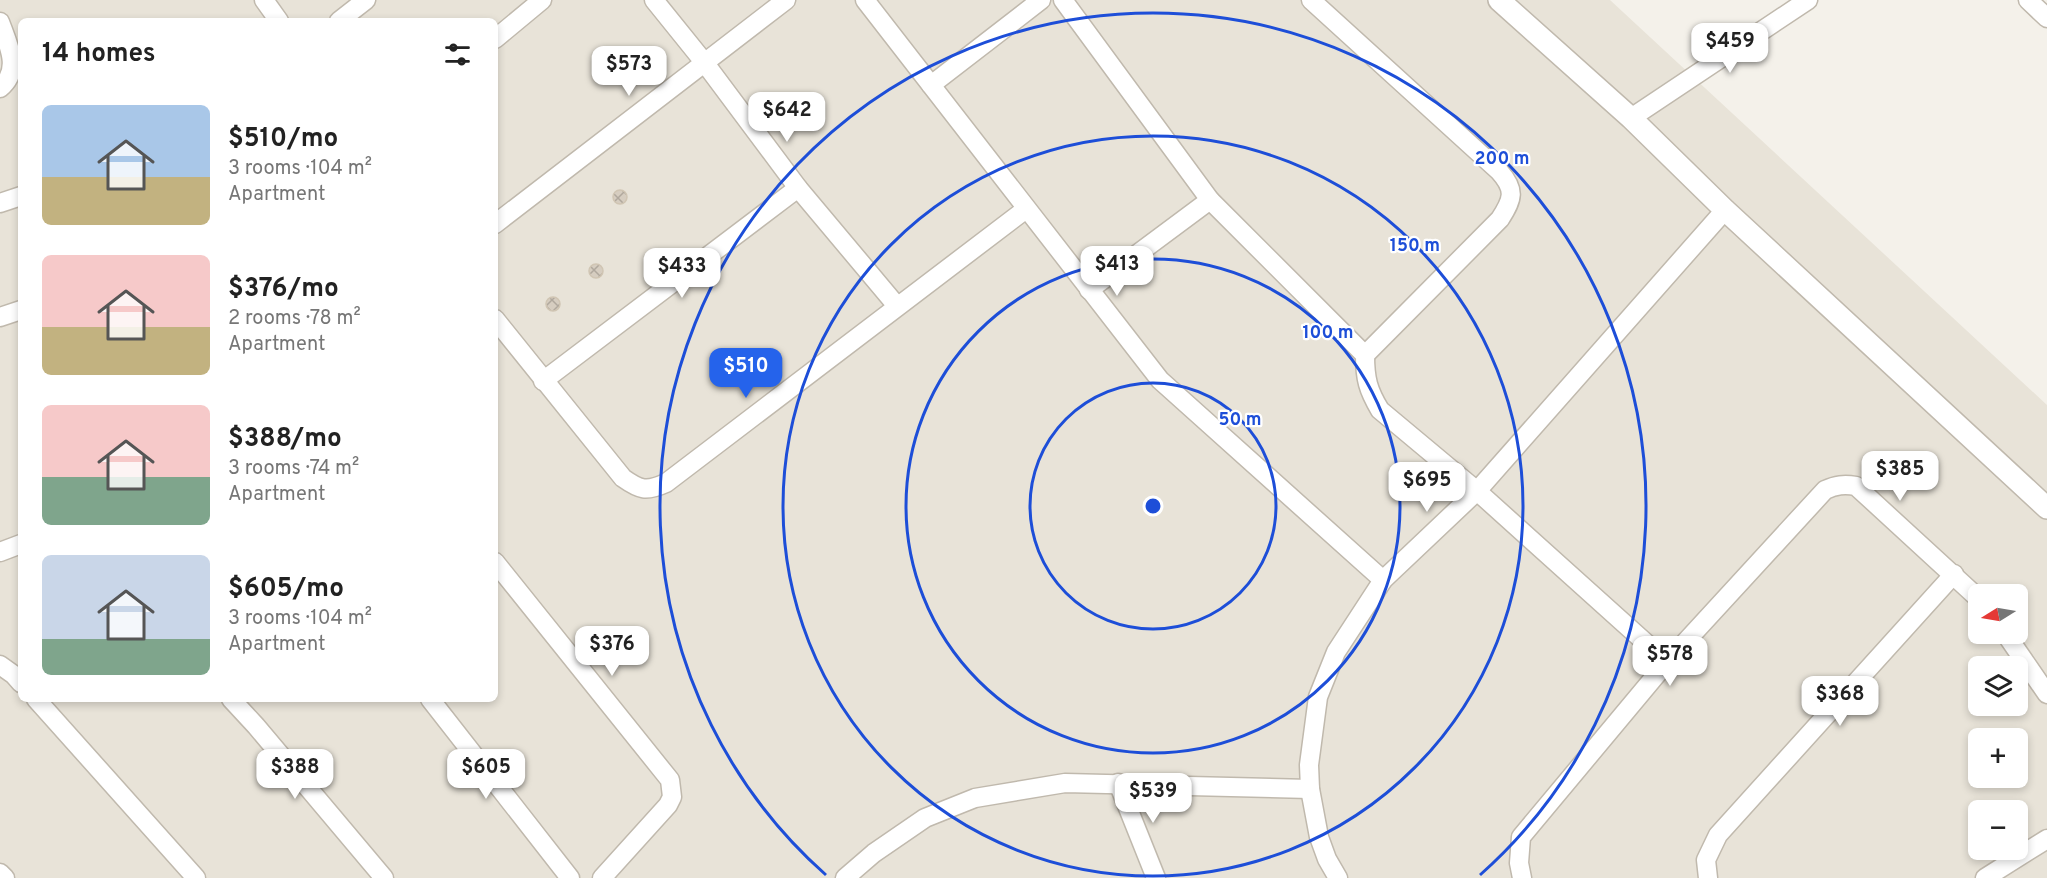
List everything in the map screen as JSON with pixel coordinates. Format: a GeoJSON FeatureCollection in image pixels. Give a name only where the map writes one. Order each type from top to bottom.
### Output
{"type":"FeatureCollection","features":[{"type":"Feature","properties":{"kind":"street"},"geometry":{"type":"LineString","coordinates":[[264,0],[277,18]]}},
{"type":"Feature","properties":{"kind":"street"},"geometry":{"type":"LineString","coordinates":[[343,18],[366,0]]}},
{"type":"Feature","properties":{"kind":"street"},"geometry":{"type":"LineString","coordinates":[[498,37],[542,0]]}},
{"type":"Feature","properties":{"kind":"street"},"geometry":{"type":"LineString","coordinates":[[654,0],[704,62],[798,188],[897,306]]}},
{"type":"Feature","properties":{"kind":"street"},"geometry":{"type":"LineString","coordinates":[[498,222],[786,0]]}},
{"type":"Feature","properties":{"kind":"street"},"geometry":{"type":"LineString","coordinates":[[865,0],[1145,363],[1174,394],[1383,580]]}},
{"type":"Feature","properties":{"kind":"street"},"geometry":{"type":"LineString","coordinates":[[931,85],[1041,0]]}},
{"type":"Feature","properties":{"kind":"street"},"geometry":{"type":"LineString","coordinates":[[1063,0],[1210,200],[1365,356]]}},
{"type":"Feature","properties":{"kind":"street"},"geometry":{"type":"LineString","coordinates":[[1311,0],[1499,171],[1511,190],[1510,204],[1500,219],[1365,356],[1365,376],[1370,393],[1380,410],[1477,491],[1668,662]]}},
{"type":"Feature","properties":{"kind":"street"},"geometry":{"type":"LineString","coordinates":[[1499,0],[1631,118],[1725,210],[2047,508]]}},
{"type":"Feature","properties":{"kind":"street"},"geometry":{"type":"LineString","coordinates":[[1631,118],[1808,0]]}},
{"type":"Feature","properties":{"kind":"street"},"geometry":{"type":"LineString","coordinates":[[2034,2],[2047,18]]}},
{"type":"Feature","properties":{"kind":"street"},"geometry":{"type":"LineString","coordinates":[[0,22],[11,55],[12,69],[8,81],[0,88]]}},
{"type":"Feature","properties":{"kind":"street"},"geometry":{"type":"LineString","coordinates":[[543,381],[798,188]]}},
{"type":"Feature","properties":{"kind":"street"},"geometry":{"type":"LineString","coordinates":[[0,203],[18,197]]}},
{"type":"Feature","properties":{"kind":"street"},"geometry":{"type":"LineString","coordinates":[[1089,290],[1210,200]]}},
{"type":"Feature","properties":{"kind":"street"},"geometry":{"type":"LineString","coordinates":[[498,323],[623,478],[637,488],[646,489],[666,483],[1026,209]]}},
{"type":"Feature","properties":{"kind":"street"},"geometry":{"type":"LineString","coordinates":[[1338,878],[1327,859],[1319,837],[1310,789],[1309,765],[1318,697],[1336,652],[1383,580],[1477,491],[1725,210]]}},
{"type":"Feature","properties":{"kind":"street"},"geometry":{"type":"LineString","coordinates":[[0,317],[18,311]]}},
{"type":"Feature","properties":{"kind":"street"},"geometry":{"type":"LineString","coordinates":[[1522,878],[1518,863],[1521,837],[1668,662],[1825,490],[1845,484],[1856,486],[1968,587]]}},
{"type":"Feature","properties":{"kind":"street"},"geometry":{"type":"LineString","coordinates":[[0,552],[18,545]]}},
{"type":"Feature","properties":{"kind":"street"},"geometry":{"type":"LineString","coordinates":[[498,565],[670,780],[672,797],[668,805],[602,878]]}},
{"type":"Feature","properties":{"kind":"street"},"geometry":{"type":"LineString","coordinates":[[1708,878],[1706,860],[1718,835],[1954,574]]}},
{"type":"Feature","properties":{"kind":"street"},"geometry":{"type":"LineString","coordinates":[[2013,644],[2047,694]]}},
{"type":"Feature","properties":{"kind":"street"},"geometry":{"type":"LineString","coordinates":[[0,665],[18,680]]}},
{"type":"Feature","properties":{"kind":"street"},"geometry":{"type":"LineString","coordinates":[[39,702],[196,878]]}},
{"type":"Feature","properties":{"kind":"street"},"geometry":{"type":"LineString","coordinates":[[234,702],[384,878]]}},
{"type":"Feature","properties":{"kind":"street"},"geometry":{"type":"LineString","coordinates":[[432,702],[570,878]]}},
{"type":"Feature","properties":{"kind":"street"},"geometry":{"type":"LineString","coordinates":[[845,878],[874,853],[925,818],[975,798],[1065,783],[1310,789]]}},
{"type":"Feature","properties":{"kind":"street"},"geometry":{"type":"LineString","coordinates":[[1118,783],[1156,878]]}},
{"type":"Feature","properties":{"kind":"street"},"geometry":{"type":"LineString","coordinates":[[1985,878],[2047,838]]}},
{"type":"Feature","properties":{"kind":"street"},"geometry":{"type":"LineString","coordinates":[[0,873],[5,878]]}},
{"type":"Feature","properties":{"kind":"shaded area"},"geometry":{"type":"Polygon","coordinates":[[[0,0],[1610,0],[2047,405],[2047,878],[0,878],[0,0]]]}},
{"type":"Feature","properties":{"kind":"building"},"geometry":{"type":"Polygon","coordinates":[[[620,190],[625,192],[627,197],[625,202],[620,204],[615,202],[613,197],[615,192],[620,190]]]}},
{"type":"Feature","properties":{"kind":"building"},"geometry":{"type":"Polygon","coordinates":[[[596,264],[601,266],[603,271],[601,276],[596,278],[591,276],[589,271],[591,266],[596,264]]]}},
{"type":"Feature","properties":{"kind":"building"},"geometry":{"type":"Polygon","coordinates":[[[553,297],[558,299],[560,304],[558,309],[553,311],[548,309],[546,304],[548,299],[553,297]]]}}]}
